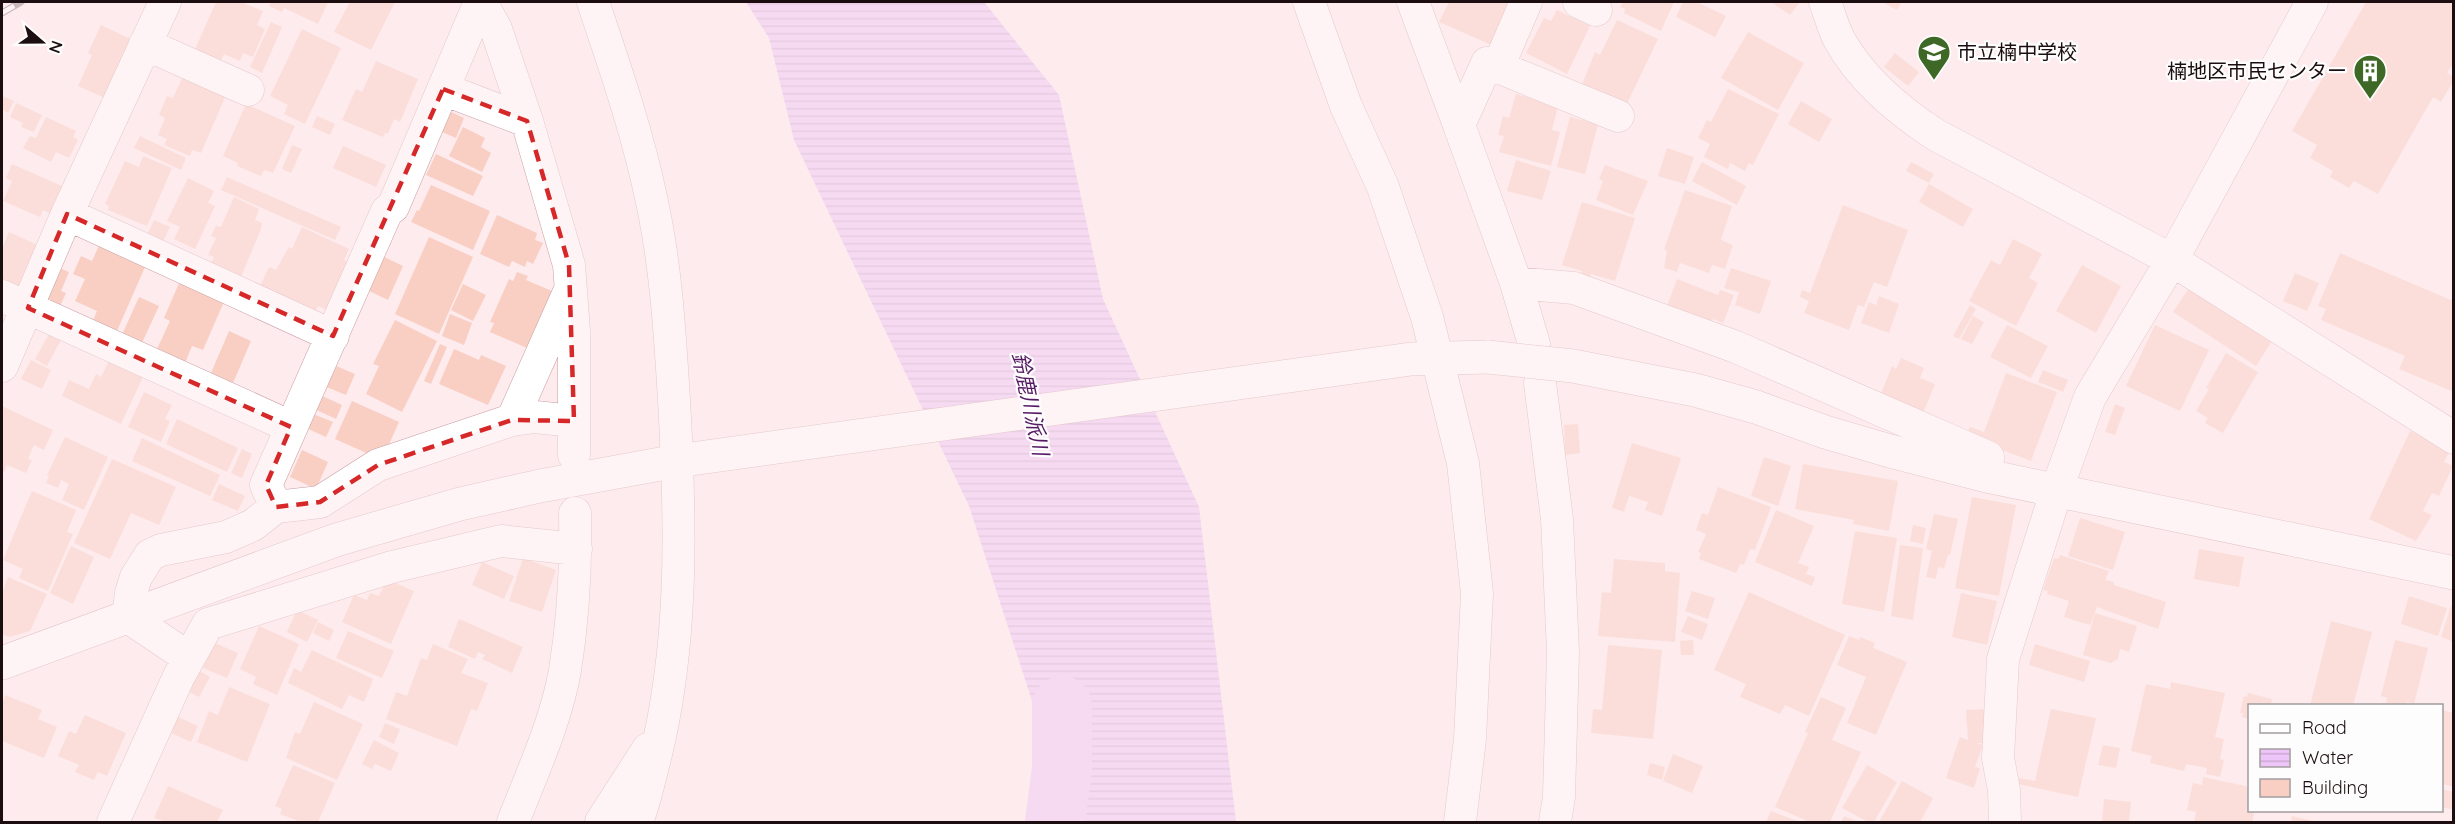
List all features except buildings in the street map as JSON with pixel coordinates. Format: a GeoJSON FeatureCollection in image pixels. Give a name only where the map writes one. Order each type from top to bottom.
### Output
{"type":"FeatureCollection","features":[{"type":"Feature","properties":{"kind":"street"},"geometry":{"type":"LineString","coordinates":[[2,366],[15,302],[67,214],[165,2]]}},
{"type":"Feature","properties":{"kind":"street"},"geometry":{"type":"LineString","coordinates":[[276,507],[266,484],[387,211],[393,207],[481,2]]}},
{"type":"Feature","properties":{"kind":"street"},"geometry":{"type":"LineString","coordinates":[[481,2],[496,29],[527,121],[569,265],[572,285],[574,454]]}},
{"type":"Feature","properties":{"kind":"street"},"geometry":{"type":"LineString","coordinates":[[593,2],[621,84],[653,202],[686,461],[678,557],[674,650],[664,723],[637,822]]}},
{"type":"Feature","properties":{"kind":"street"},"geometry":{"type":"LineString","coordinates":[[1309,2],[1346,106],[1383,187],[1427,317],[1424,359],[1463,463],[1477,593],[1470,739],[1460,822]]}},
{"type":"Feature","properties":{"kind":"street"},"geometry":{"type":"LineString","coordinates":[[1413,2],[1516,283],[1534,344]]}},
{"type":"Feature","properties":{"kind":"street"},"geometry":{"type":"LineString","coordinates":[[1498,67],[1526,2]]}},
{"type":"Feature","properties":{"kind":"street"},"geometry":{"type":"LineString","coordinates":[[1825,2],[1840,41],[1871,82],[1904,114],[1936,135],[2172,260],[2454,438]]}},
{"type":"Feature","properties":{"kind":"street"},"geometry":{"type":"LineString","coordinates":[[2005,822],[2004,790],[1998,758],[2003,659],[2057,489],[2090,397],[2172,260],[2313,2]]}},
{"type":"Feature","properties":{"kind":"street"},"geometry":{"type":"LineString","coordinates":[[145,44],[248,90]]}},
{"type":"Feature","properties":{"kind":"street"},"geometry":{"type":"LineString","coordinates":[[1459,125],[1487,63],[1618,116]]}},
{"type":"Feature","properties":{"kind":"street"},"geometry":{"type":"LineString","coordinates":[[444,89],[527,121]]}},
{"type":"Feature","properties":{"kind":"street"},"geometry":{"type":"LineString","coordinates":[[67,214],[333,336]]}},
{"type":"Feature","properties":{"kind":"street"},"geometry":{"type":"LineString","coordinates":[[1516,283],[1574,288],[1736,347],[1988,457],[1987,476]]}},
{"type":"Feature","properties":{"kind":"street"},"geometry":{"type":"LineString","coordinates":[[512,420],[572,285]]}},
{"type":"Feature","properties":{"kind":"street"},"geometry":{"type":"LineString","coordinates":[[15,302],[291,427]]}},
{"type":"Feature","properties":{"kind":"street"},"geometry":{"type":"LineString","coordinates":[[2,663],[336,540],[449,507],[540,486],[686,461],[1424,359],[1488,357],[1574,366],[1695,390],[1756,407],[1825,432],[1987,476],[2454,573]]}},
{"type":"Feature","properties":{"kind":"street"},"geometry":{"type":"LineString","coordinates":[[1540,382],[1557,519],[1563,652],[1559,798],[1555,822]]}},
{"type":"Feature","properties":{"kind":"street"},"geometry":{"type":"LineString","coordinates":[[128,617],[130,593],[140,570],[150,555],[161,550],[226,537],[253,525],[276,507],[320,502],[378,465],[512,420],[535,417],[574,421]]}},
{"type":"Feature","properties":{"kind":"street"},"geometry":{"type":"LineString","coordinates":[[513,822],[546,738],[565,671],[576,549],[575,513]]}},
{"type":"Feature","properties":{"kind":"street"},"geometry":{"type":"LineString","coordinates":[[113,822],[189,658],[208,624],[392,567],[501,541],[576,549]]}},
{"type":"Feature","properties":{"kind":"street"},"geometry":{"type":"LineString","coordinates":[[128,617],[189,658]]}},
{"type":"Feature","properties":{"kind":"street"},"geometry":{"type":"LineString","coordinates":[[601,822],[664,723]]}},
{"type":"Feature","properties":{"kind":"highlighted area"},"geometry":{"type":"Polygon","coordinates":[[[443,89],[527,121],[569,265],[574,421],[512,420],[378,465],[320,502],[276,507],[266,485],[291,427],[28,308],[67,214],[333,336],[443,89]]]}},
{"type":"Feature","properties":{"kind":"water"},"geometry":{"type":"Polygon","coordinates":[[[746,2],[984,2],[1059,95],[1103,299],[1199,507],[1236,822],[1071,822],[969,506],[794,140],[769,38],[746,2]]]}},
{"type":"Feature","properties":{"kind":"waterway","name":"鈴鹿川派川"},"geometry":{"type":"LineString","coordinates":[[1055,822],[1062,769],[1062,706]]}},
{"type":"Feature","properties":{"kind":"railway"},"geometry":{"type":"LineString","coordinates":[[2,13],[21,2]]}},
{"type":"Feature","properties":{"kind":"place","name":"市立楠中学校"},"geometry":{"type":"Point","coordinates":[1934,81]}},
{"type":"Feature","properties":{"kind":"place","name":"楠地区市民センター"},"geometry":{"type":"Point","coordinates":[2370,100]}}]}
